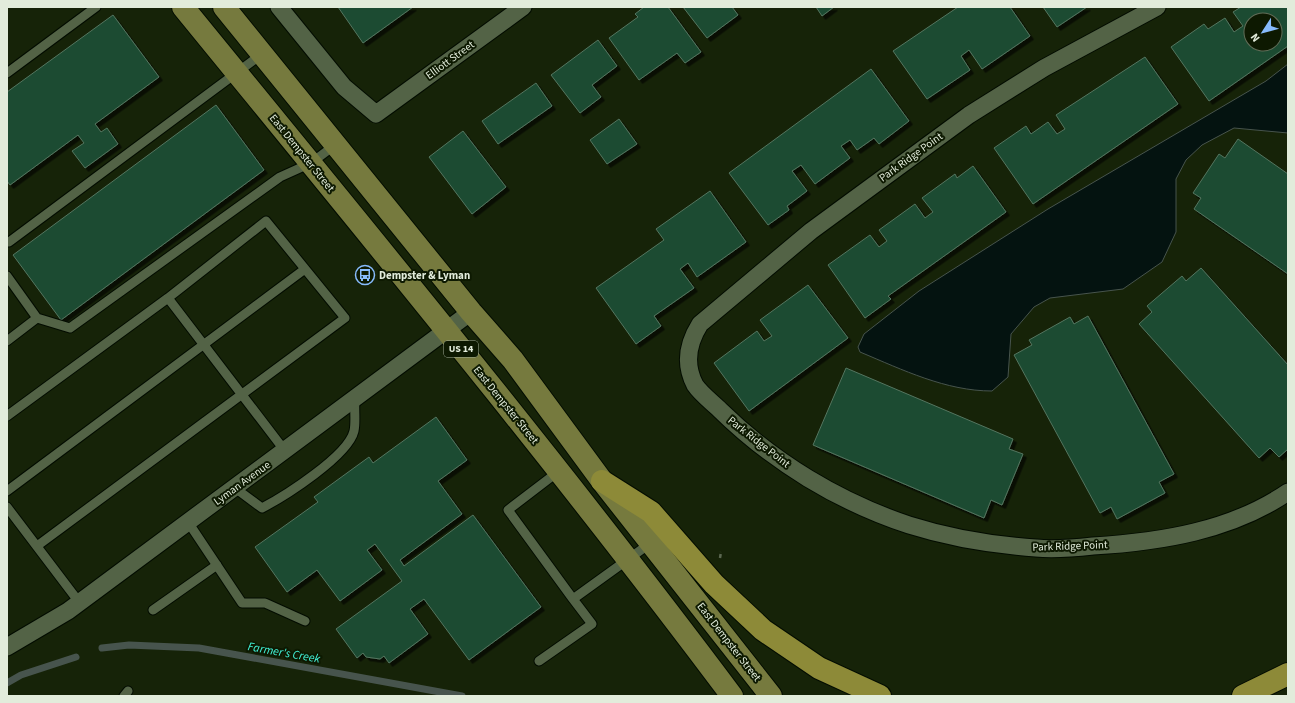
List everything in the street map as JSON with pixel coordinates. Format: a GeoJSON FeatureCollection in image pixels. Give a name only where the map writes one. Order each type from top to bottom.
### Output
{"type":"FeatureCollection","features":[{"type":"Feature","properties":{"kind":"highway"},"geometry":{"type":"LineString","coordinates":[[602,481],[651,512],[714,584],[763,630],[819,668],[880,696]]}},
{"type":"Feature","properties":{"kind":"highway"},"geometry":{"type":"LineString","coordinates":[[1243,696],[1288,674]]}},
{"type":"Feature","properties":{"kind":"main road","name":"East Dempster Street"},"geometry":{"type":"LineString","coordinates":[[183,7],[559,470],[628,558],[732,696]]}},
{"type":"Feature","properties":{"kind":"main road","name":"East Dempster Street"},"geometry":{"type":"LineString","coordinates":[[224,7],[471,312],[513,360],[602,481],[652,542],[771,696]]}},
{"type":"Feature","properties":{"kind":"street","name":"Elliott Street"},"geometry":{"type":"LineString","coordinates":[[279,7],[344,87],[376,114],[523,7]]}},
{"type":"Feature","properties":{"kind":"street","name":"Park Ridge Point"},"geometry":{"type":"LineString","coordinates":[[1157,7],[1044,68],[969,115],[811,231],[714,310],[700,324],[692,336],[688,351],[689,369],[696,386],[736,426],[773,455],[818,486],[865,509],[909,525],[955,537],[993,544],[1038,548],[1085,547],[1158,540],[1201,530],[1236,518],[1288,492]]}},
{"type":"Feature","properties":{"kind":"street","name":"Lyman Avenue"},"geometry":{"type":"LineString","coordinates":[[7,647],[79,602],[355,400],[471,312]]}},
{"type":"Feature","properties":{"kind":"lane"},"geometry":{"type":"LineString","coordinates":[[7,74],[96,7]]}},
{"type":"Feature","properties":{"kind":"lane"},"geometry":{"type":"LineString","coordinates":[[8,244],[238,74],[262,54]]}},
{"type":"Feature","properties":{"kind":"lane"},"geometry":{"type":"LineString","coordinates":[[7,276],[37,318],[70,328],[280,177],[310,163],[335,145]]}},
{"type":"Feature","properties":{"kind":"lane"},"geometry":{"type":"LineString","coordinates":[[7,416],[168,298],[266,221],[345,318],[36,546]]}},
{"type":"Feature","properties":{"kind":"lane"},"geometry":{"type":"LineString","coordinates":[[7,491],[305,269]]}},
{"type":"Feature","properties":{"kind":"lane"},"geometry":{"type":"LineString","coordinates":[[168,298],[285,451]]}},
{"type":"Feature","properties":{"kind":"lane"},"geometry":{"type":"LineString","coordinates":[[7,341],[37,318]]}},
{"type":"Feature","properties":{"kind":"lane"},"geometry":{"type":"LineString","coordinates":[[236,488],[262,508],[278,500],[309,478],[340,453],[354,431],[355,400]]}},
{"type":"Feature","properties":{"kind":"lane"},"geometry":{"type":"LineString","coordinates":[[539,661],[592,624],[508,510],[559,470]]}},
{"type":"Feature","properties":{"kind":"lane"},"geometry":{"type":"LineString","coordinates":[[7,507],[79,602]]}},
{"type":"Feature","properties":{"kind":"lane"},"geometry":{"type":"LineString","coordinates":[[188,522],[242,603],[266,603],[304,622]]}},
{"type":"Feature","properties":{"kind":"lane"},"geometry":{"type":"LineString","coordinates":[[573,599],[652,542]]}},
{"type":"Feature","properties":{"kind":"lane"},"geometry":{"type":"LineString","coordinates":[[153,610],[217,566]]}},
{"type":"Feature","properties":{"kind":"shaded area"},"geometry":{"type":"Polygon","coordinates":[[[1288,64],[1288,133],[1234,128],[1202,145],[1186,160],[1176,179],[1176,232],[1162,262],[1123,289],[1050,298],[1034,307],[1011,334],[1008,377],[992,391],[975,390],[941,383],[860,352],[858,347],[864,334],[919,291],[1048,209],[1266,81],[1288,64]]]}},
{"type":"Feature","properties":{"kind":"building"},"geometry":{"type":"Polygon","coordinates":[[[338,7],[413,7],[363,43],[338,7]]]}},
{"type":"Feature","properties":{"kind":"building"},"geometry":{"type":"Polygon","coordinates":[[[644,7],[668,7],[701,52],[685,63],[677,53],[639,80],[609,38],[638,17],[635,14],[644,7]]]}},
{"type":"Feature","properties":{"kind":"building"},"geometry":{"type":"Polygon","coordinates":[[[683,7],[732,7],[738,15],[707,38],[683,7]]]}},
{"type":"Feature","properties":{"kind":"building"},"geometry":{"type":"Polygon","coordinates":[[[816,7],[834,7],[822,16],[816,7]]]}},
{"type":"Feature","properties":{"kind":"building"},"geometry":{"type":"Polygon","coordinates":[[[958,7],[1010,7],[1030,36],[982,69],[969,50],[961,56],[970,70],[927,99],[893,51],[958,7]]]}},
{"type":"Feature","properties":{"kind":"building"},"geometry":{"type":"Polygon","coordinates":[[[1043,7],[1087,7],[1057,27],[1043,7]]]}},
{"type":"Feature","properties":{"kind":"building"},"geometry":{"type":"Polygon","coordinates":[[[1241,7],[1288,7],[1288,46],[1283,49],[1283,12],[1243,12],[1243,26],[1233,12],[1241,7]]]}},
{"type":"Feature","properties":{"kind":"building"},"geometry":{"type":"Polygon","coordinates":[[[113,15],[159,77],[95,124],[101,132],[107,128],[118,144],[85,168],[72,151],[84,143],[78,135],[10,185],[7,181],[7,92],[113,15]]]}},
{"type":"Feature","properties":{"kind":"building"},"geometry":{"type":"Polygon","coordinates":[[[1225,18],[1234,32],[1243,26],[1243,52],[1279,52],[1209,101],[1171,47],[1204,24],[1208,29],[1225,18]]]}},
{"type":"Feature","properties":{"kind":"building"},"geometry":{"type":"Polygon","coordinates":[[[598,40],[617,66],[592,85],[601,97],[580,113],[551,75],[598,40]]]}},
{"type":"Feature","properties":{"kind":"building"},"geometry":{"type":"Polygon","coordinates":[[[1145,57],[1178,104],[1033,204],[994,148],[1026,126],[1031,134],[1048,122],[1057,134],[1065,129],[1056,115],[1145,57]]]}},
{"type":"Feature","properties":{"kind":"building"},"geometry":{"type":"Polygon","coordinates":[[[871,69],[909,121],[879,144],[874,138],[857,150],[850,140],[841,146],[850,158],[815,184],[801,165],[792,171],[807,191],[787,206],[789,210],[768,225],[729,173],[871,69]]]}},
{"type":"Feature","properties":{"kind":"building"},"geometry":{"type":"Polygon","coordinates":[[[536,83],[552,106],[498,144],[482,121],[536,83]]]}},
{"type":"Feature","properties":{"kind":"building"},"geometry":{"type":"Polygon","coordinates":[[[216,105],[264,170],[61,320],[13,255],[216,105]]]}},
{"type":"Feature","properties":{"kind":"building"},"geometry":{"type":"Polygon","coordinates":[[[619,119],[637,144],[607,164],[590,140],[619,119]]]}},
{"type":"Feature","properties":{"kind":"building"},"geometry":{"type":"Polygon","coordinates":[[[463,131],[506,187],[472,214],[429,157],[463,131]]]}},
{"type":"Feature","properties":{"kind":"building"},"geometry":{"type":"Polygon","coordinates":[[[1238,139],[1288,174],[1288,274],[1194,209],[1201,198],[1193,193],[1219,154],[1225,158],[1238,139]]]}},
{"type":"Feature","properties":{"kind":"building"},"geometry":{"type":"Polygon","coordinates":[[[973,166],[1006,212],[888,296],[891,299],[865,318],[828,265],[870,235],[879,247],[887,241],[879,230],[915,204],[925,218],[933,212],[922,198],[955,174],[957,178],[973,166]]]}},
{"type":"Feature","properties":{"kind":"building"},"geometry":{"type":"Polygon","coordinates":[[[710,191],[746,242],[697,277],[688,263],[680,269],[694,288],[654,316],[661,326],[636,344],[596,288],[664,240],[656,229],[710,191]]]}},
{"type":"Feature","properties":{"kind":"building"},"geometry":{"type":"Polygon","coordinates":[[[1201,268],[1288,365],[1288,449],[1279,457],[1270,448],[1259,458],[1139,324],[1152,312],[1147,306],[1182,276],[1186,281],[1201,268]]]}},
{"type":"Feature","properties":{"kind":"building"},"geometry":{"type":"Polygon","coordinates":[[[808,285],[848,338],[749,411],[714,363],[757,331],[764,341],[772,336],[760,320],[808,285]]]}},
{"type":"Feature","properties":{"kind":"building"},"geometry":{"type":"Polygon","coordinates":[[[1088,316],[1174,474],[1159,482],[1165,493],[1117,519],[1111,507],[1100,513],[1014,355],[1032,345],[1029,340],[1070,317],[1074,324],[1088,316]]]}},
{"type":"Feature","properties":{"kind":"building"},"geometry":{"type":"Polygon","coordinates":[[[846,368],[1013,439],[1009,449],[1023,454],[1002,505],[991,500],[984,518],[813,445],[846,368]]]}},
{"type":"Feature","properties":{"kind":"building"},"geometry":{"type":"Polygon","coordinates":[[[436,417],[467,460],[438,481],[462,514],[400,560],[404,566],[473,515],[541,607],[469,660],[424,599],[410,609],[428,634],[389,663],[384,656],[380,659],[366,657],[363,653],[357,658],[336,629],[402,581],[375,544],[367,550],[382,570],[340,601],[317,570],[287,592],[255,547],[318,502],[314,497],[369,457],[373,463],[436,417]]]}},
{"type":"Feature","properties":{"kind":"waterway","name":"Farmer's Creek"},"geometry":{"type":"LineString","coordinates":[[102,648],[129,645],[199,648],[462,696]]}},
{"type":"Feature","properties":{"kind":"waterway","name":"Farmer's Creek"},"geometry":{"type":"LineString","coordinates":[[7,683],[21,675],[76,657]]}},
{"type":"Feature","properties":{"kind":"place","name":"Dempster & Lyman"},"geometry":{"type":"Point","coordinates":[365,275]}}]}
